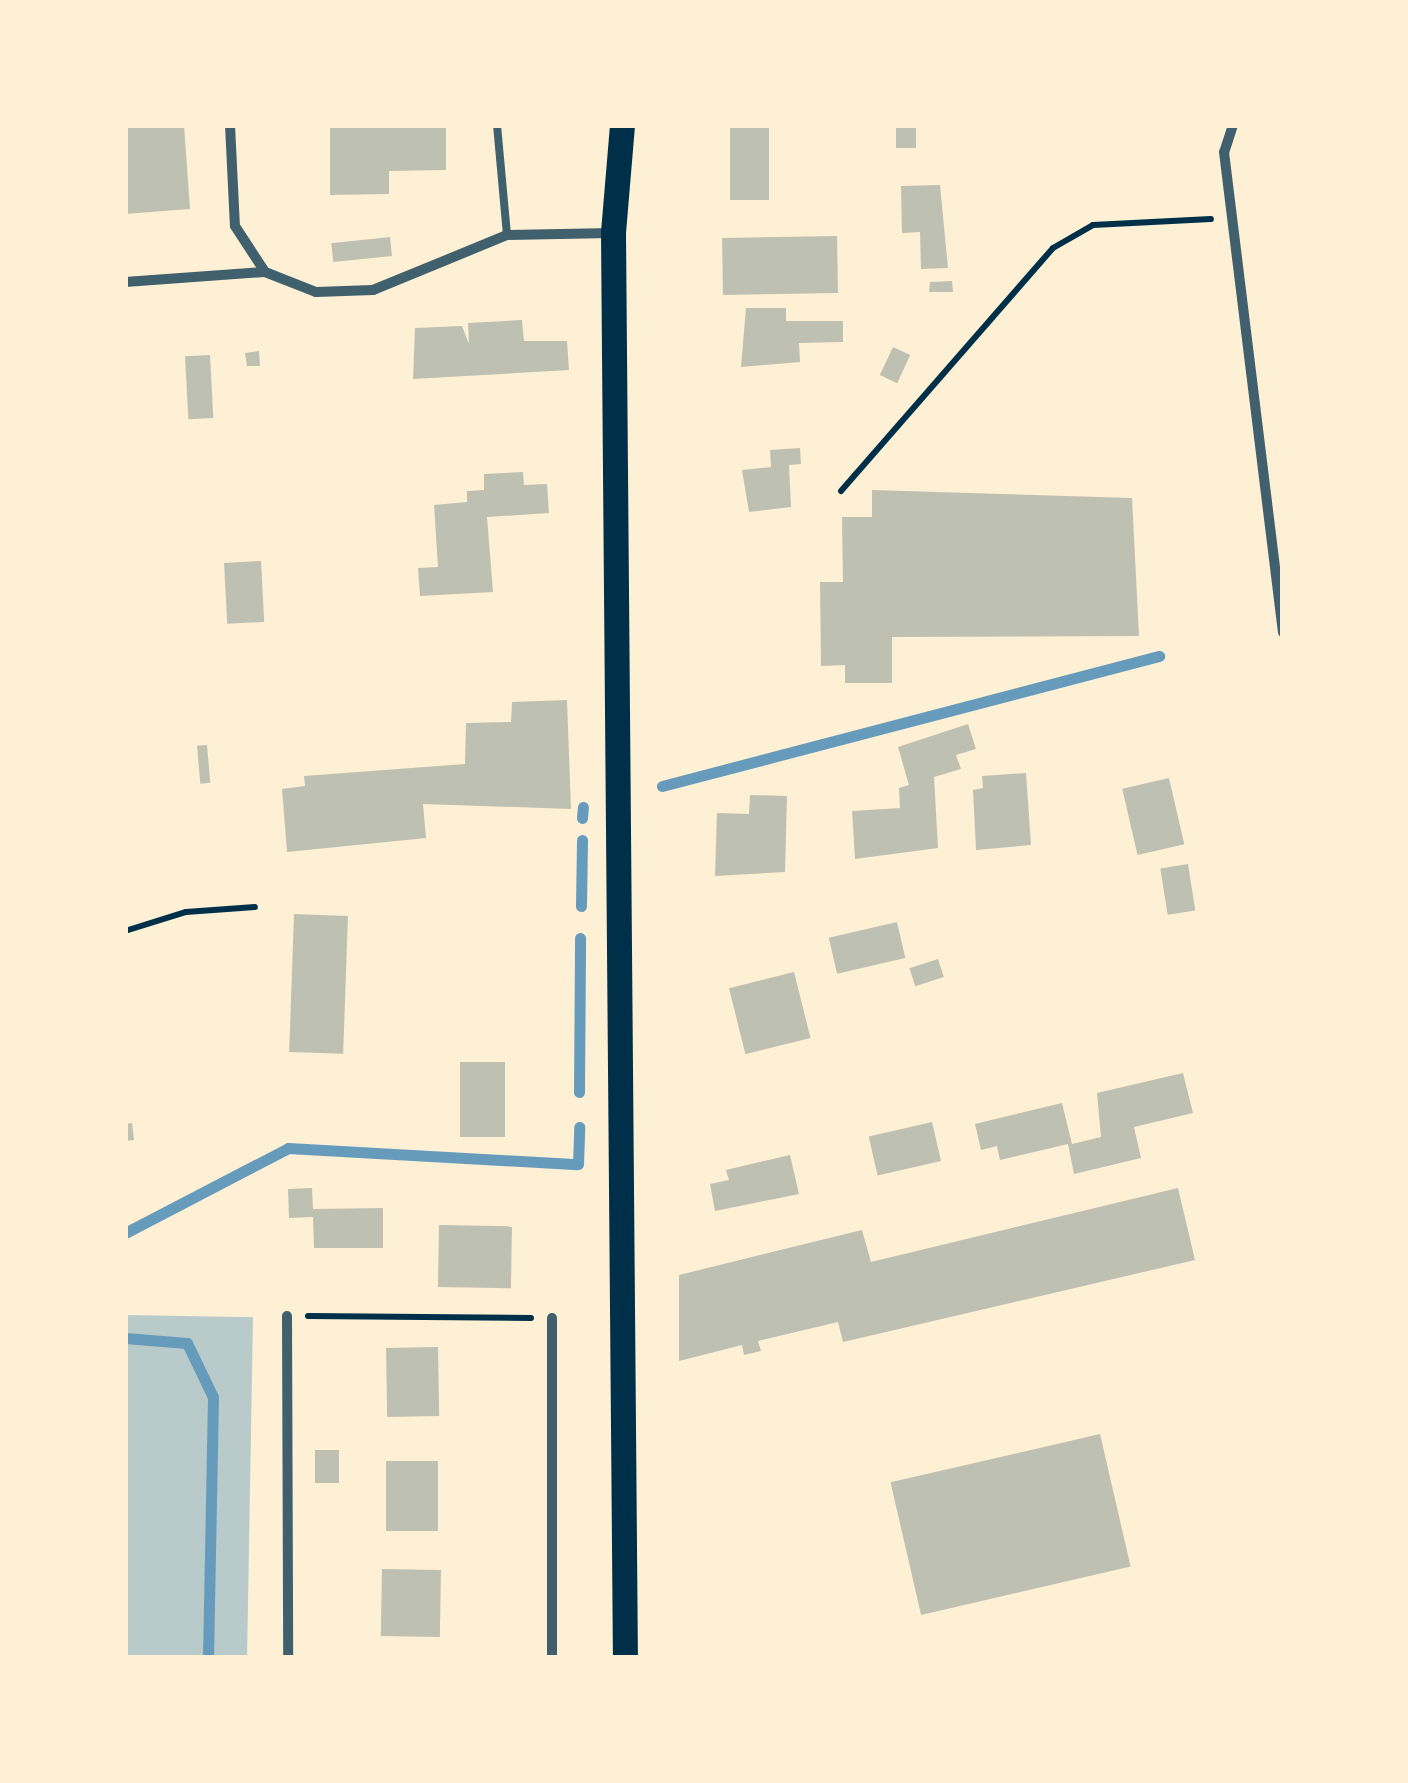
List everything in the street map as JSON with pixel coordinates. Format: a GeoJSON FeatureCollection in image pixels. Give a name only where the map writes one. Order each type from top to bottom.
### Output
{"type":"FeatureCollection","features":[{"type":"Feature","properties":{"kind":"main road"},"geometry":{"type":"LineString","coordinates":[[622,125],[613,234],[625,1658]]}},
{"type":"Feature","properties":{"kind":"street"},"geometry":{"type":"LineString","coordinates":[[230,125],[235,226],[264,272]]}},
{"type":"Feature","properties":{"kind":"street"},"geometry":{"type":"LineString","coordinates":[[1233,125],[1224,152],[1283,632]]}},
{"type":"Feature","properties":{"kind":"street"},"geometry":{"type":"LineString","coordinates":[[125,282],[264,272],[316,292],[373,290],[508,235],[613,234]]}},
{"type":"Feature","properties":{"kind":"street"},"geometry":{"type":"LineString","coordinates":[[287,1316],[288,1658]]}},
{"type":"Feature","properties":{"kind":"street"},"geometry":{"type":"LineString","coordinates":[[552,1318],[552,1658]]}},
{"type":"Feature","properties":{"kind":"lane"},"geometry":{"type":"LineString","coordinates":[[498,125],[508,235]]}},
{"type":"Feature","properties":{"kind":"path"},"geometry":{"type":"LineString","coordinates":[[841,491],[1052,248],[1093,225],[1232,219]]}},
{"type":"Feature","properties":{"kind":"path"},"geometry":{"type":"LineString","coordinates":[[125,931],[186,912],[255,907]]}},
{"type":"Feature","properties":{"kind":"path"},"geometry":{"type":"LineString","coordinates":[[287,1316],[552,1318]]}},
{"type":"Feature","properties":{"kind":"shaded area"},"geometry":{"type":"Polygon","coordinates":[[[125,1315],[253,1317],[247,1658],[125,1658],[125,1315]]]}},
{"type":"Feature","properties":{"kind":"building"},"geometry":{"type":"Polygon","coordinates":[[[125,125],[184,125],[190,209],[125,214],[125,125]]]}},
{"type":"Feature","properties":{"kind":"building"},"geometry":{"type":"Polygon","coordinates":[[[330,125],[446,125],[446,170],[389,171],[389,194],[330,195],[330,125]]]}},
{"type":"Feature","properties":{"kind":"building"},"geometry":{"type":"Polygon","coordinates":[[[730,125],[769,125],[769,200],[730,200],[730,125]]]}},
{"type":"Feature","properties":{"kind":"building"},"geometry":{"type":"Polygon","coordinates":[[[896,125],[916,125],[916,148],[896,148],[896,125]]]}},
{"type":"Feature","properties":{"kind":"building"},"geometry":{"type":"Polygon","coordinates":[[[940,185],[948,268],[921,269],[920,232],[902,233],[901,186],[940,185]]]}},
{"type":"Feature","properties":{"kind":"building"},"geometry":{"type":"Polygon","coordinates":[[[837,236],[838,293],[723,295],[722,238],[837,236]]]}},
{"type":"Feature","properties":{"kind":"building"},"geometry":{"type":"Polygon","coordinates":[[[390,237],[392,256],[333,262],[331,243],[390,237]]]}},
{"type":"Feature","properties":{"kind":"building"},"geometry":{"type":"Polygon","coordinates":[[[952,281],[953,292],[929,292],[930,282],[952,281]]]}},
{"type":"Feature","properties":{"kind":"building"},"geometry":{"type":"Polygon","coordinates":[[[746,308],[786,308],[786,321],[843,321],[843,342],[799,343],[800,362],[741,367],[746,308]]]}},
{"type":"Feature","properties":{"kind":"building"},"geometry":{"type":"Polygon","coordinates":[[[522,320],[524,341],[567,341],[569,370],[413,379],[415,328],[462,326],[469,344],[468,323],[522,320]]]}},
{"type":"Feature","properties":{"kind":"building"},"geometry":{"type":"Polygon","coordinates":[[[893,347],[910,355],[897,383],[880,375],[893,347]]]}},
{"type":"Feature","properties":{"kind":"building"},"geometry":{"type":"Polygon","coordinates":[[[259,351],[260,366],[247,366],[245,353],[259,351]]]}},
{"type":"Feature","properties":{"kind":"building"},"geometry":{"type":"Polygon","coordinates":[[[210,355],[213,418],[188,419],[185,356],[210,355]]]}},
{"type":"Feature","properties":{"kind":"building"},"geometry":{"type":"Polygon","coordinates":[[[800,448],[801,464],[789,465],[791,507],[749,512],[742,470],[771,467],[770,450],[800,448]]]}},
{"type":"Feature","properties":{"kind":"building"},"geometry":{"type":"Polygon","coordinates":[[[523,472],[524,485],[547,484],[549,513],[487,517],[493,592],[420,596],[418,568],[438,567],[434,505],[467,502],[467,491],[484,490],[484,474],[523,472]]]}},
{"type":"Feature","properties":{"kind":"building"},"geometry":{"type":"Polygon","coordinates":[[[872,490],[1132,498],[1139,636],[892,637],[892,683],[845,683],[845,665],[821,666],[820,582],[843,582],[842,517],[872,517],[872,490]]]}},
{"type":"Feature","properties":{"kind":"building"},"geometry":{"type":"Polygon","coordinates":[[[261,561],[264,622],[227,624],[224,563],[261,561]]]}},
{"type":"Feature","properties":{"kind":"building"},"geometry":{"type":"Polygon","coordinates":[[[567,700],[571,809],[423,804],[426,838],[287,852],[282,789],[305,786],[304,776],[465,764],[466,723],[511,722],[512,702],[567,700]]]}},
{"type":"Feature","properties":{"kind":"building"},"geometry":{"type":"Polygon","coordinates":[[[968,724],[976,749],[956,755],[961,769],[934,777],[938,848],[855,859],[852,811],[900,808],[899,788],[909,785],[898,747],[968,724]]]}},
{"type":"Feature","properties":{"kind":"building"},"geometry":{"type":"Polygon","coordinates":[[[207,745],[210,783],[200,784],[197,746],[207,745]]]}},
{"type":"Feature","properties":{"kind":"building"},"geometry":{"type":"Polygon","coordinates":[[[1026,773],[1031,845],[976,850],[973,790],[983,788],[982,776],[1026,773]]]}},
{"type":"Feature","properties":{"kind":"building"},"geometry":{"type":"Polygon","coordinates":[[[1169,778],[1184,844],[1138,855],[1122,789],[1169,778]]]}},
{"type":"Feature","properties":{"kind":"building"},"geometry":{"type":"Polygon","coordinates":[[[750,795],[787,796],[785,872],[715,876],[717,813],[749,814],[750,795]]]}},
{"type":"Feature","properties":{"kind":"building"},"geometry":{"type":"Polygon","coordinates":[[[1188,864],[1195,910],[1168,915],[1160,868],[1188,864]]]}},
{"type":"Feature","properties":{"kind":"building"},"geometry":{"type":"Polygon","coordinates":[[[294,914],[348,916],[343,1054],[289,1052],[294,914]]]}},
{"type":"Feature","properties":{"kind":"building"},"geometry":{"type":"Polygon","coordinates":[[[897,922],[905,958],[837,974],[829,938],[897,922]]]}},
{"type":"Feature","properties":{"kind":"building"},"geometry":{"type":"Polygon","coordinates":[[[938,959],[944,977],[915,986],[909,968],[938,959]]]}},
{"type":"Feature","properties":{"kind":"building"},"geometry":{"type":"Polygon","coordinates":[[[794,972],[810,1038],[745,1054],[729,988],[794,972]]]}},
{"type":"Feature","properties":{"kind":"building"},"geometry":{"type":"Polygon","coordinates":[[[460,1062],[505,1062],[505,1137],[460,1137],[460,1062]]]}},
{"type":"Feature","properties":{"kind":"building"},"geometry":{"type":"Polygon","coordinates":[[[1183,1073],[1193,1113],[1134,1127],[1141,1158],[1074,1174],[1068,1144],[1000,1160],[997,1146],[981,1150],[975,1124],[1062,1103],[1072,1144],[1101,1137],[1097,1093],[1183,1073]]]}},
{"type":"Feature","properties":{"kind":"building"},"geometry":{"type":"Polygon","coordinates":[[[932,1122],[941,1161],[878,1176],[869,1137],[932,1122]]]}},
{"type":"Feature","properties":{"kind":"building"},"geometry":{"type":"Polygon","coordinates":[[[132,1123],[134,1140],[125,1141],[125,1124],[132,1123]]]}},
{"type":"Feature","properties":{"kind":"building"},"geometry":{"type":"Polygon","coordinates":[[[790,1155],[799,1194],[715,1211],[710,1184],[729,1180],[726,1170],[790,1155]]]}},
{"type":"Feature","properties":{"kind":"building"},"geometry":{"type":"Polygon","coordinates":[[[312,1188],[313,1209],[383,1208],[383,1248],[314,1248],[313,1217],[289,1218],[288,1189],[312,1188]]]}},
{"type":"Feature","properties":{"kind":"building"},"geometry":{"type":"Polygon","coordinates":[[[1178,1188],[1195,1260],[843,1342],[838,1322],[758,1341],[761,1351],[744,1355],[742,1345],[679,1361],[679,1275],[862,1230],[871,1262],[1178,1188]]]}},
{"type":"Feature","properties":{"kind":"building"},"geometry":{"type":"Polygon","coordinates":[[[439,1225],[512,1226],[511,1288],[438,1287],[439,1225]]]}},
{"type":"Feature","properties":{"kind":"building"},"geometry":{"type":"Polygon","coordinates":[[[438,1347],[439,1416],[387,1417],[386,1348],[438,1347]]]}},
{"type":"Feature","properties":{"kind":"building"},"geometry":{"type":"Polygon","coordinates":[[[1100,1434],[1131,1567],[921,1615],[891,1482],[1100,1434]]]}},
{"type":"Feature","properties":{"kind":"building"},"geometry":{"type":"Polygon","coordinates":[[[315,1450],[339,1450],[339,1483],[315,1483],[315,1450]]]}},
{"type":"Feature","properties":{"kind":"building"},"geometry":{"type":"Polygon","coordinates":[[[386,1461],[438,1461],[438,1531],[386,1531],[386,1461]]]}},
{"type":"Feature","properties":{"kind":"building"},"geometry":{"type":"Polygon","coordinates":[[[382,1569],[441,1570],[440,1637],[381,1636],[382,1569]]]}},
{"type":"Feature","properties":{"kind":"waterway"},"geometry":{"type":"LineString","coordinates":[[662,786],[1159,656]]}},
{"type":"Feature","properties":{"kind":"waterway"},"geometry":{"type":"LineString","coordinates":[[582,818],[583,807]]}},
{"type":"Feature","properties":{"kind":"waterway"},"geometry":{"type":"LineString","coordinates":[[581,906],[582,840]]}},
{"type":"Feature","properties":{"kind":"waterway"},"geometry":{"type":"LineString","coordinates":[[579,1092],[580,938]]}},
{"type":"Feature","properties":{"kind":"waterway"},"geometry":{"type":"LineString","coordinates":[[125,1233],[288,1148],[578,1164],[579,1127]]}},
{"type":"Feature","properties":{"kind":"waterway"},"geometry":{"type":"LineString","coordinates":[[125,1338],[187,1343],[213,1397],[208,1658]]}}]}
